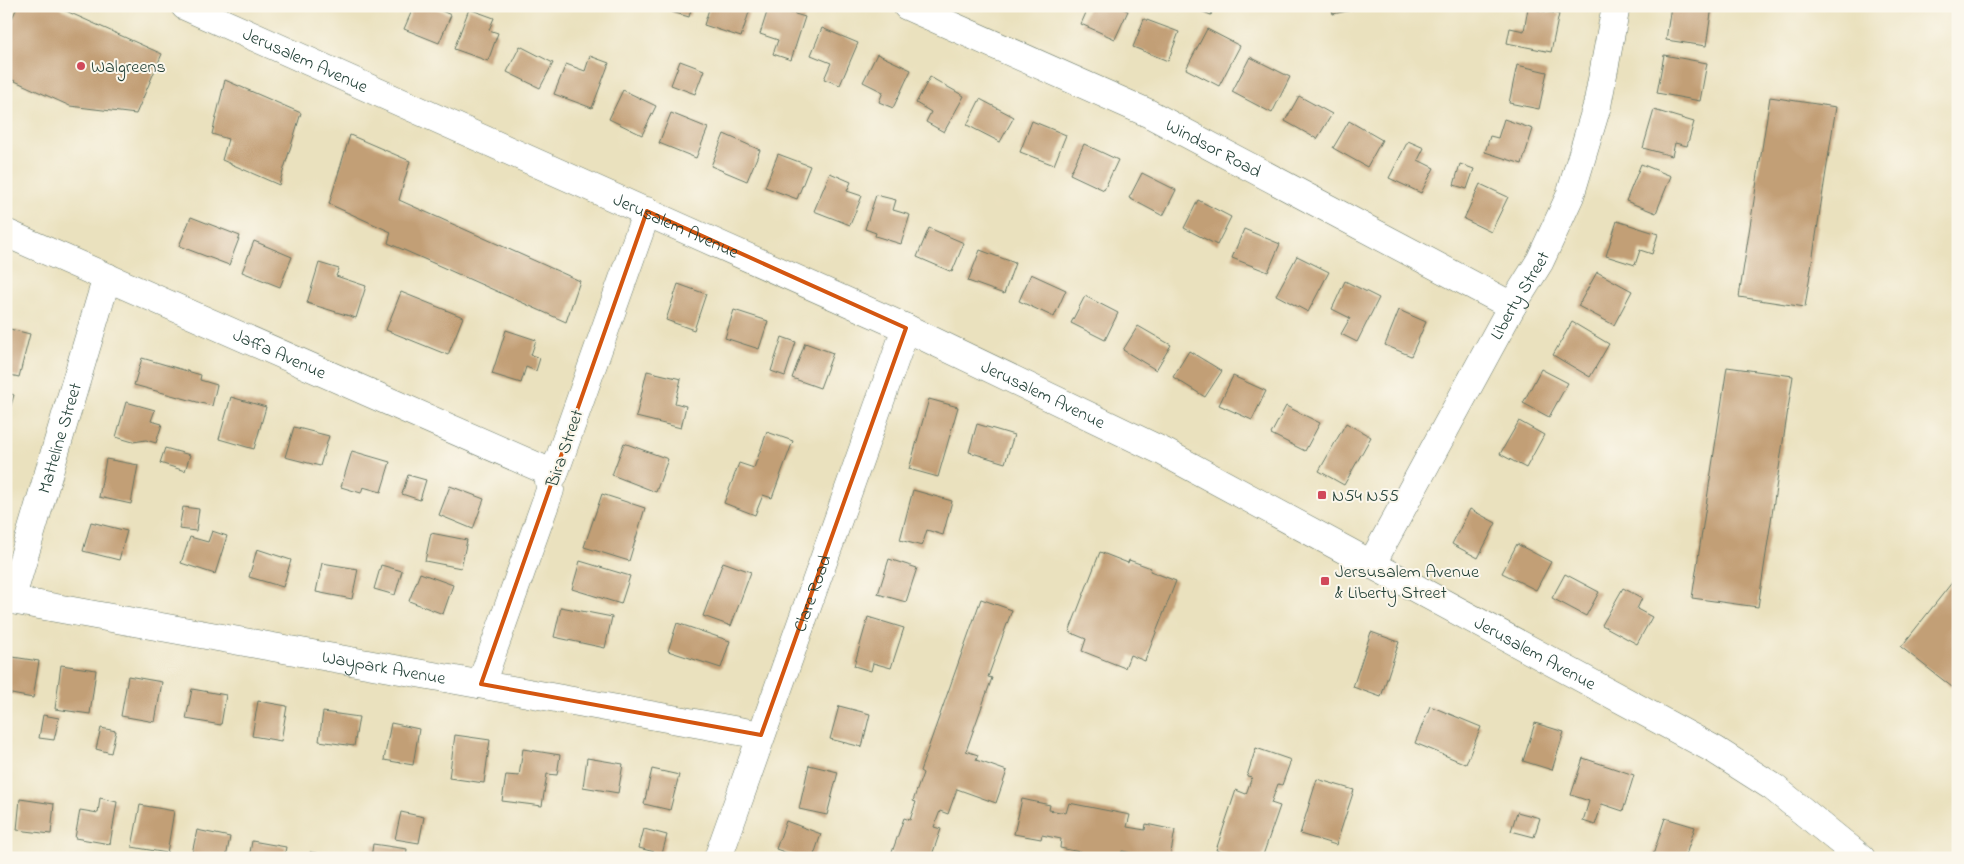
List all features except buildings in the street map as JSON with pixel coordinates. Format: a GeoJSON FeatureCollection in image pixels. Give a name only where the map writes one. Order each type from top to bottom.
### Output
{"type":"FeatureCollection","features":[{"type":"Feature","properties":{"kind":"street","name":"Windsor Road"},"geometry":{"type":"LineString","coordinates":[[907,6],[1148,113],[1512,306]]}},
{"type":"Feature","properties":{"kind":"street","name":"Liberty Street"},"geometry":{"type":"LineString","coordinates":[[1371,565],[1512,306],[1540,261],[1570,196],[1597,106],[1616,6]]}},
{"type":"Feature","properties":{"kind":"street","name":"Jerusalem Avenue"},"geometry":{"type":"LineString","coordinates":[[202,10],[906,328],[1162,451],[1715,750],[1773,788],[1861,858]]}},
{"type":"Feature","properties":{"kind":"street","name":"Bira Street"},"geometry":{"type":"LineString","coordinates":[[480,684],[550,490],[549,481],[554,474],[647,212]]}},
{"type":"Feature","properties":{"kind":"street","name":"Jaffa Avenue"},"geometry":{"type":"LineString","coordinates":[[6,233],[554,474]]}},
{"type":"Feature","properties":{"kind":"street","name":"Matteline Street"},"geometry":{"type":"LineString","coordinates":[[9,599],[107,277]]}},
{"type":"Feature","properties":{"kind":"street","name":"Clare Road"},"geometry":{"type":"LineString","coordinates":[[718,858],[906,328]]}},
{"type":"Feature","properties":{"kind":"street","name":"Waypark Avenue"},"geometry":{"type":"LineString","coordinates":[[9,599],[761,735]]}},
{"type":"Feature","properties":{"kind":"highlighted area"},"geometry":{"type":"Polygon","coordinates":[[[647,211],[906,328],[761,735],[481,684],[647,211]]]}},
{"type":"Feature","properties":{"kind":"place","name":"Walgreens"},"geometry":{"type":"Point","coordinates":[81,66]}},
{"type":"Feature","properties":{"kind":"place","name":"N54 N55"},"geometry":{"type":"Point","coordinates":[1322,495]}},
{"type":"Feature","properties":{"kind":"place","name":"Jersusalem Avenue & Liberty Street"},"geometry":{"type":"Point","coordinates":[1325,581]}}]}
